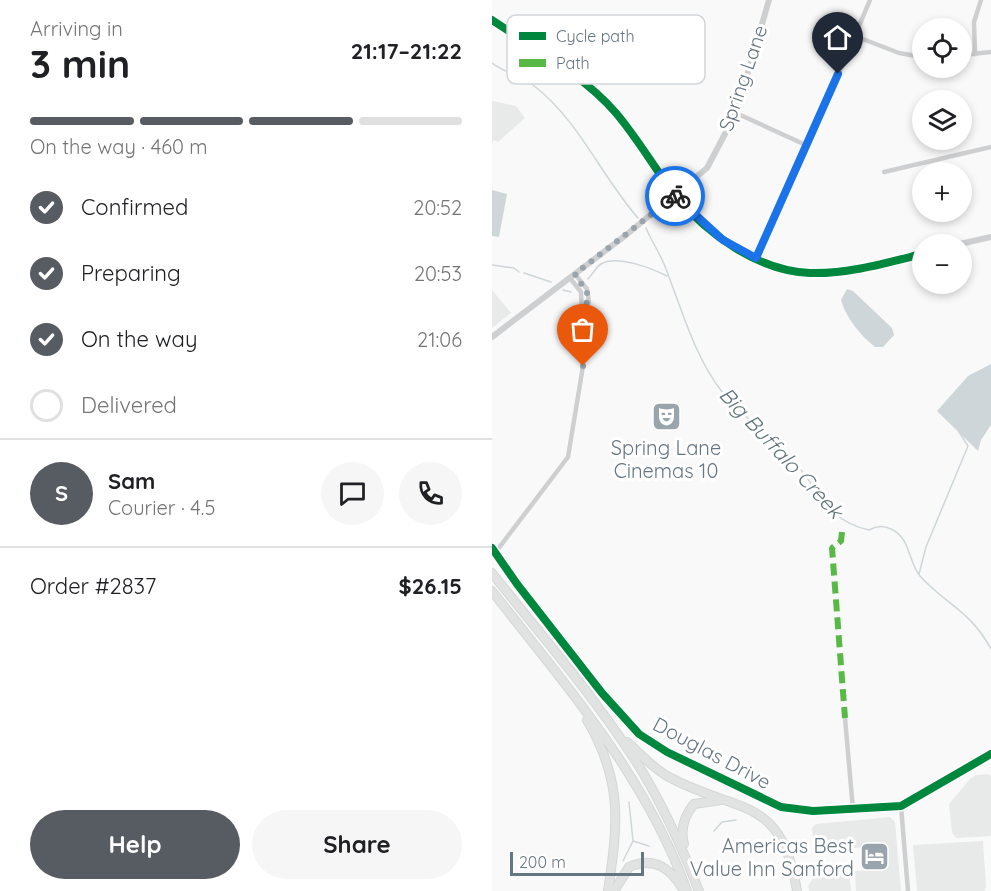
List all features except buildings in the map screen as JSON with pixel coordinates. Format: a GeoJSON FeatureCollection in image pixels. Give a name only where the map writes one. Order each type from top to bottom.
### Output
{"type":"FeatureCollection","features":[{"type":"Feature","properties":{"kind":"highway"},"geometry":{"type":"LineString","coordinates":[[492,567],[494,575],[617,734],[637,764],[668,819],[697,888]]}},
{"type":"Feature","properties":{"kind":"highway"},"geometry":{"type":"LineString","coordinates":[[492,593],[615,750],[642,793],[670,847],[686,891]]}},
{"type":"Feature","properties":{"kind":"highway"},"geometry":{"type":"LineString","coordinates":[[580,703],[604,753],[616,797],[616,834],[608,891]]}},
{"type":"Feature","properties":{"kind":"highway"},"geometry":{"type":"LineString","coordinates":[[617,734],[651,765],[670,777],[759,815],[779,835],[791,861],[797,891]]}},
{"type":"Feature","properties":{"kind":"highway"},"geometry":{"type":"LineString","coordinates":[[697,888],[693,865],[682,834],[688,811],[694,804],[705,801],[735,803]]}},
{"type":"Feature","properties":{"kind":"highway"},"geometry":{"type":"LineString","coordinates":[[614,891],[629,867],[649,861],[662,865],[686,891]]}},
{"type":"Feature","properties":{"kind":"street","name":"Spring Lane"},"geometry":{"type":"LineString","coordinates":[[492,337],[573,276],[707,168],[736,113],[769,0]]}},
{"type":"Feature","properties":{"kind":"street"},"geometry":{"type":"LineString","coordinates":[[756,258],[808,146],[870,0]]}},
{"type":"Feature","properties":{"kind":"street"},"geometry":{"type":"LineString","coordinates":[[975,54],[974,22],[981,0]]}},
{"type":"Feature","properties":{"kind":"street"},"geometry":{"type":"LineString","coordinates":[[492,20],[507,31]]}},
{"type":"Feature","properties":{"kind":"street"},"geometry":{"type":"LineString","coordinates":[[855,36],[899,53],[912,55]]}},
{"type":"Feature","properties":{"kind":"street"},"geometry":{"type":"LineString","coordinates":[[972,54],[991,52]]}},
{"type":"Feature","properties":{"kind":"street"},"geometry":{"type":"LineString","coordinates":[[583,84],[616,113],[676,195],[698,220],[723,240],[756,258],[786,270],[809,273],[844,272],[912,256]]}},
{"type":"Feature","properties":{"kind":"street"},"geometry":{"type":"LineString","coordinates":[[736,113],[808,146]]}},
{"type":"Feature","properties":{"kind":"street"},"geometry":{"type":"LineString","coordinates":[[884,172],[991,147]]}},
{"type":"Feature","properties":{"kind":"street"},"geometry":{"type":"LineString","coordinates":[[972,241],[991,237]]}},
{"type":"Feature","properties":{"kind":"street"},"geometry":{"type":"LineString","coordinates":[[494,550],[568,457],[583,366],[579,342],[579,324],[582,313],[580,292],[573,276]]}},
{"type":"Feature","properties":{"kind":"street","name":"Douglas Drive"},"geometry":{"type":"LineString","coordinates":[[494,550],[610,702],[632,727],[651,743],[781,807],[813,811],[901,806],[991,754]]}},
{"type":"Feature","properties":{"kind":"street"},"geometry":{"type":"LineString","coordinates":[[845,718],[853,810]]}},
{"type":"Feature","properties":{"kind":"street"},"geometry":{"type":"LineString","coordinates":[[901,806],[908,891]]}},
{"type":"Feature","properties":{"kind":"shaded area"},"geometry":{"type":"Polygon","coordinates":[[[492,101],[516,106],[525,118],[498,142],[494,140],[492,143],[492,101]]]}},
{"type":"Feature","properties":{"kind":"shaded area"},"geometry":{"type":"Polygon","coordinates":[[[492,190],[507,194],[499,237],[492,236],[492,190]]]}},
{"type":"Feature","properties":{"kind":"shaded area"},"geometry":{"type":"Polygon","coordinates":[[[847,289],[853,291],[892,328],[894,335],[883,347],[875,347],[850,320],[841,300],[847,289]]]}},
{"type":"Feature","properties":{"kind":"shaded area"},"geometry":{"type":"Polygon","coordinates":[[[492,290],[511,313],[492,328],[492,290]]]}},
{"type":"Feature","properties":{"kind":"shaded area"},"geometry":{"type":"Polygon","coordinates":[[[991,364],[991,425],[981,440],[978,451],[937,411],[968,376],[991,364]]]}},
{"type":"Feature","properties":{"kind":"shaded area"},"geometry":{"type":"Polygon","coordinates":[[[976,775],[991,776],[991,836],[956,838],[952,833],[949,804],[970,779],[976,775]]]}},
{"type":"Feature","properties":{"kind":"shaded area"},"geometry":{"type":"Polygon","coordinates":[[[890,817],[895,822],[901,891],[856,891],[855,871],[868,870],[867,847],[814,851],[812,828],[816,824],[890,817]]]}},
{"type":"Feature","properties":{"kind":"shaded area"},"geometry":{"type":"Polygon","coordinates":[[[983,841],[986,887],[984,891],[917,891],[913,845],[983,841]]]}},
{"type":"Feature","properties":{"kind":"shaded area"},"geometry":{"type":"Polygon","coordinates":[[[849,872],[851,891],[809,891],[808,886],[815,876],[849,872]]]}},
{"type":"Feature","properties":{"kind":"waterway","name":"Big Buffalo Creek"},"geometry":{"type":"LineString","coordinates":[[492,63],[507,72]]}},
{"type":"Feature","properties":{"kind":"waterway","name":"Big Buffalo Creek"},"geometry":{"type":"LineString","coordinates":[[531,84],[549,99],[577,131],[638,218]]}},
{"type":"Feature","properties":{"kind":"waterway","name":"Big Buffalo Creek"},"geometry":{"type":"LineString","coordinates":[[646,228],[664,264],[697,349],[723,393],[784,450],[832,511],[854,525],[869,530],[883,527],[897,533],[906,544],[920,576],[975,625],[991,649]]}},
{"type":"Feature","properties":{"kind":"waterway"},"geometry":{"type":"LineString","coordinates":[[588,279],[597,267],[608,261],[635,264],[667,276]]}},
{"type":"Feature","properties":{"kind":"waterway"},"geometry":{"type":"LineString","coordinates":[[492,265],[514,268],[519,272]]}},
{"type":"Feature","properties":{"kind":"waterway"},"geometry":{"type":"LineString","coordinates":[[524,273],[551,282]]}},
{"type":"Feature","properties":{"kind":"waterway"},"geometry":{"type":"LineString","coordinates":[[563,290],[571,292]]}},
{"type":"Feature","properties":{"kind":"waterway"},"geometry":{"type":"LineString","coordinates":[[919,574],[926,547],[968,446],[959,432]]}},
{"type":"Feature","properties":{"kind":"waterway"},"geometry":{"type":"LineString","coordinates":[[623,861],[633,841],[629,802]]}},
{"type":"Feature","properties":{"kind":"waterway"},"geometry":{"type":"LineString","coordinates":[[714,831],[722,822],[736,820]]}},
{"type":"Feature","properties":{"kind":"waterway"},"geometry":{"type":"LineString","coordinates":[[633,841],[649,846]]}},
{"type":"Feature","properties":{"kind":"marked path"},"geometry":{"type":"LineString","coordinates":[[842,532],[841,541],[832,548],[845,718]]}},
{"type":"Feature","properties":{"kind":"cycle path"},"geometry":{"type":"LineString","coordinates":[[492,20],[507,30]]}},
{"type":"Feature","properties":{"kind":"cycle path"},"geometry":{"type":"LineString","coordinates":[[586,84],[616,113],[675,195],[688,209],[718,236],[753,258],[791,271],[824,273],[867,267],[912,256]]}},
{"type":"Feature","properties":{"kind":"cycle path"},"geometry":{"type":"LineString","coordinates":[[492,548],[517,584],[602,693],[639,734],[667,752],[781,807],[813,811],[901,806],[991,754]]}},
{"type":"Feature","properties":{"kind":"way so far"},"geometry":{"type":"LineString","coordinates":[[583,366],[579,324],[582,313],[587,308],[589,296],[587,289],[575,274],[675,196]]}},
{"type":"Feature","properties":{"kind":"place","name":"Spring Lane Cinemas 10"},"geometry":{"type":"Point","coordinates":[666,417]}},
{"type":"Feature","properties":{"kind":"place","name":"Americas Best Value Inn Sanford"},"geometry":{"type":"Point","coordinates":[875,857]}},
{"type":"Feature","properties":{"kind":"route"},"geometry":{"type":"LineString","coordinates":[[675,196],[698,220],[723,240],[756,258],[808,146],[838,74]]}}]}
